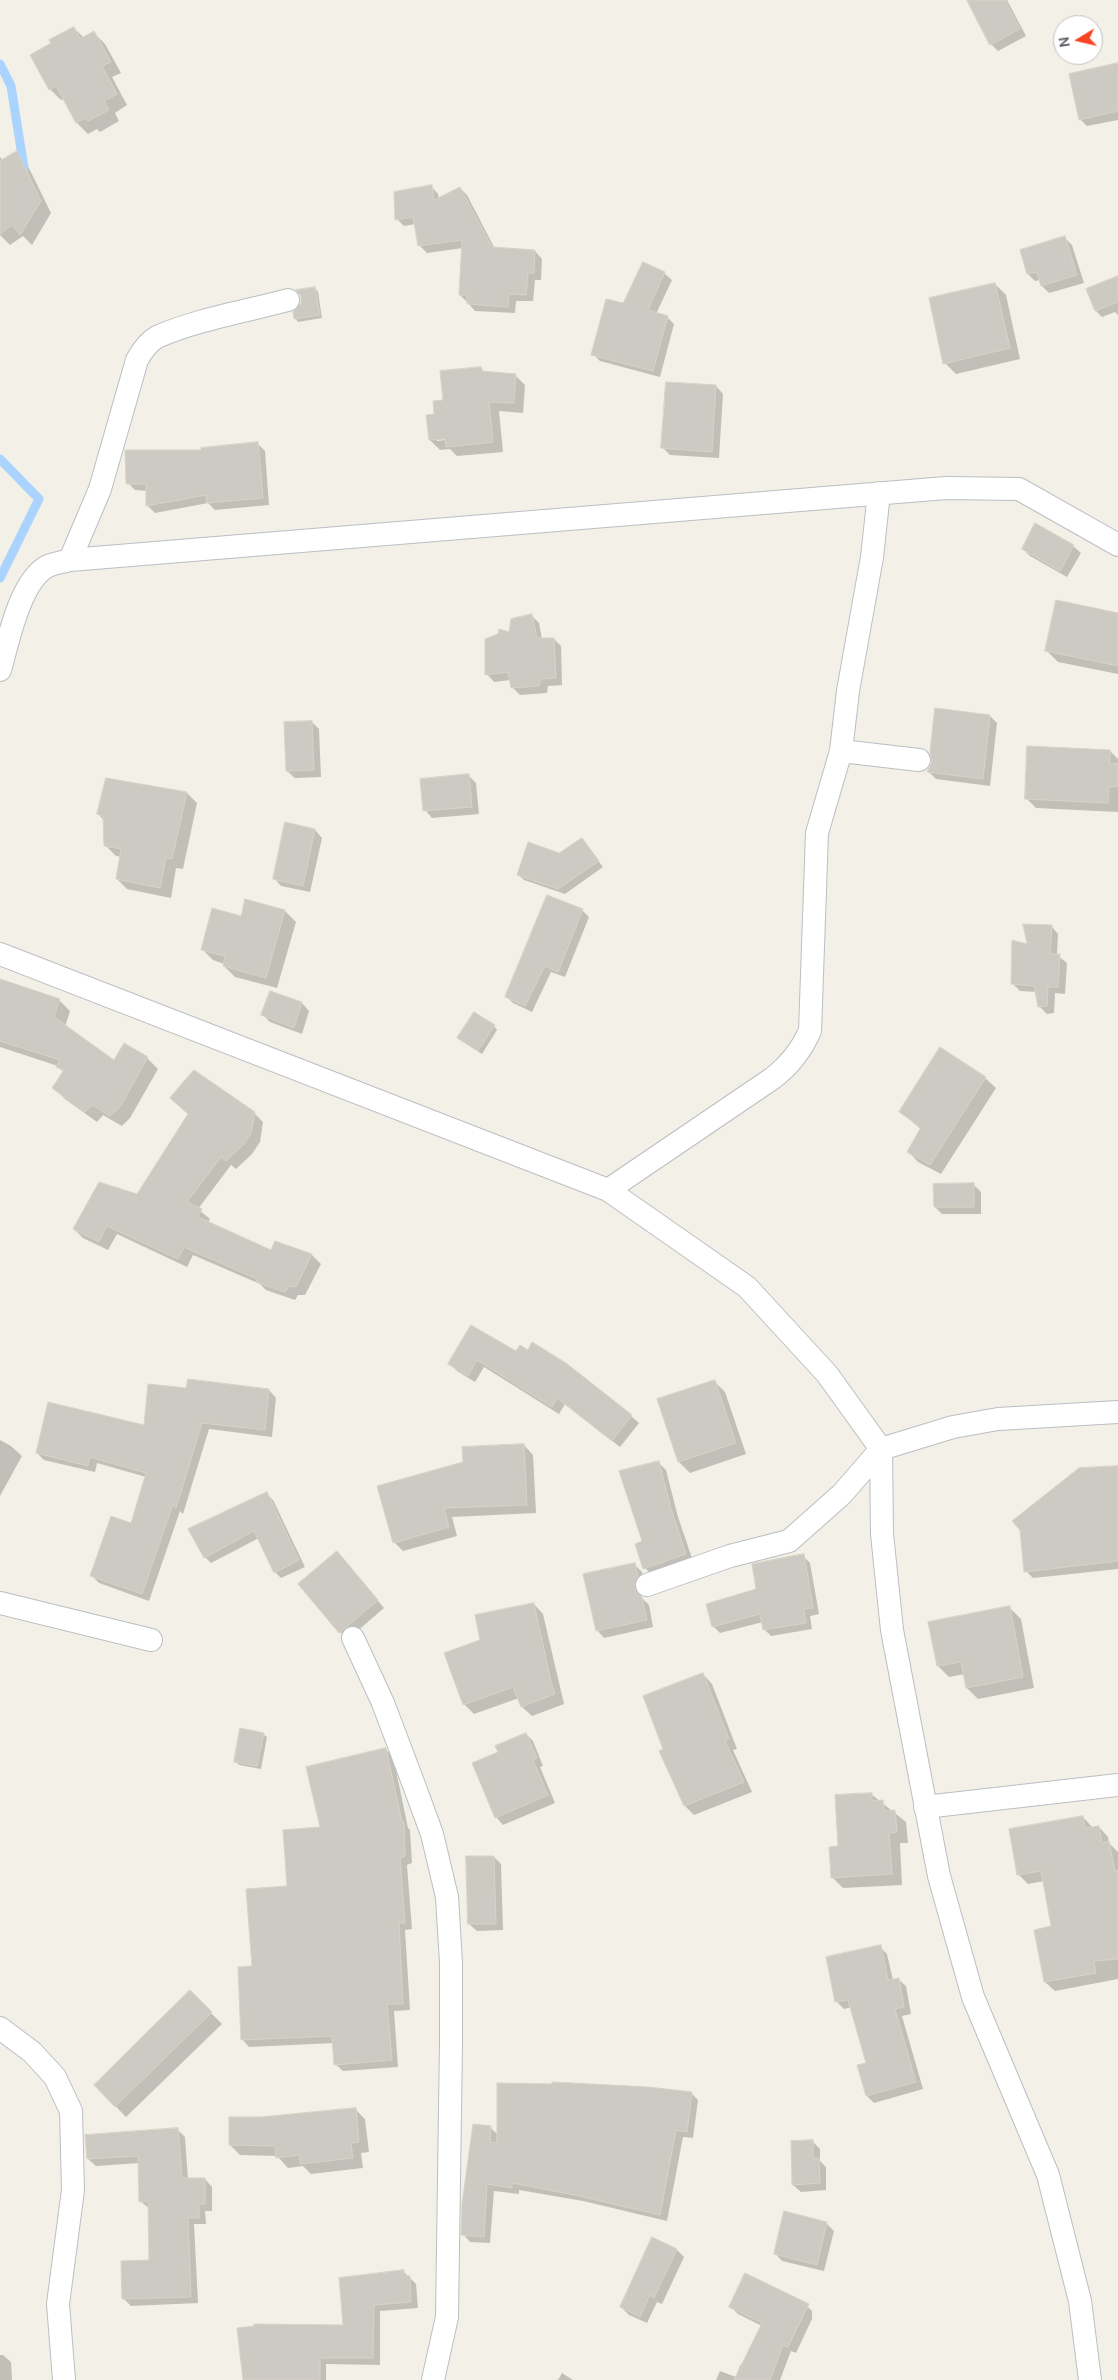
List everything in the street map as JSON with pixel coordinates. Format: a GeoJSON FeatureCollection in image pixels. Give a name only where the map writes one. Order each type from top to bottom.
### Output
{"type":"FeatureCollection","features":[{"type":"Feature","properties":{"kind":"street"},"geometry":{"type":"LineString","coordinates":[[70,560],[100,489],[133,372],[137,360],[145,348],[156,338],[179,330],[288,300]]}},
{"type":"Feature","properties":{"kind":"street"},"geometry":{"type":"LineString","coordinates":[[0,670],[18,610],[33,579],[47,567],[70,560],[946,488],[1019,489],[1118,545]]}},
{"type":"Feature","properties":{"kind":"street"},"geometry":{"type":"LineString","coordinates":[[608,1190],[790,1065],[810,1031],[817,833],[841,751],[850,681],[872,557],[879,493]]}},
{"type":"Feature","properties":{"kind":"street"},"geometry":{"type":"LineString","coordinates":[[841,751],[919,760]]}},
{"type":"Feature","properties":{"kind":"street"},"geometry":{"type":"LineString","coordinates":[[0,954],[608,1190],[747,1287],[827,1374],[881,1449],[882,1534],[892,1630],[939,1876],[973,1997],[1048,2175],[1080,2301],[1090,2380]]}},
{"type":"Feature","properties":{"kind":"street"},"geometry":{"type":"LineString","coordinates":[[647,1585],[730,1556],[790,1541],[842,1494],[881,1449],[953,1427],[998,1419],[1118,1412]]}},
{"type":"Feature","properties":{"kind":"street"},"geometry":{"type":"LineString","coordinates":[[0,1603],[151,1640]]}},
{"type":"Feature","properties":{"kind":"street"},"geometry":{"type":"LineString","coordinates":[[353,1638],[383,1703],[417,1793],[437,1852],[447,1898],[451,1963],[452,2042],[447,2318],[433,2380]]}},
{"type":"Feature","properties":{"kind":"street"},"geometry":{"type":"LineString","coordinates":[[925,1807],[1118,1785]]}},
{"type":"Feature","properties":{"kind":"street"},"geometry":{"type":"LineString","coordinates":[[0,2028],[32,2052],[55,2077],[71,2111],[73,2190],[58,2304],[64,2380]]}},
{"type":"Feature","properties":{"kind":"building"},"geometry":{"type":"Polygon","coordinates":[[[967,0],[1005,0],[1020,29],[990,45],[967,0]]]}},
{"type":"Feature","properties":{"kind":"building"},"geometry":{"type":"Polygon","coordinates":[[[74,27],[80,39],[94,31],[111,62],[102,66],[117,94],[104,101],[109,110],[88,121],[86,118],[76,123],[56,86],[49,90],[30,55],[51,43],[49,40],[74,27]]]}},
{"type":"Feature","properties":{"kind":"building"},"geometry":{"type":"Polygon","coordinates":[[[1118,63],[1118,111],[1079,120],[1069,74],[1118,63]]]}},
{"type":"Feature","properties":{"kind":"building"},"geometry":{"type":"Polygon","coordinates":[[[17,151],[41,201],[20,235],[12,225],[0,234],[0,161],[17,151]]]}},
{"type":"Feature","properties":{"kind":"building"},"geometry":{"type":"Polygon","coordinates":[[[432,185],[434,200],[460,187],[492,247],[535,250],[534,273],[528,273],[526,295],[509,294],[508,307],[467,304],[467,295],[459,295],[462,240],[418,246],[413,217],[395,220],[394,192],[432,185]]]}},
{"type":"Feature","properties":{"kind":"building"},"geometry":{"type":"Polygon","coordinates":[[[1065,236],[1077,275],[1041,286],[1037,272],[1027,274],[1020,250],[1065,236]]]}},
{"type":"Feature","properties":{"kind":"building"},"geometry":{"type":"Polygon","coordinates":[[[643,262],[665,272],[648,310],[668,316],[653,371],[591,355],[606,299],[623,303],[643,262]]]}},
{"type":"Feature","properties":{"kind":"building"},"geometry":{"type":"Polygon","coordinates":[[[1118,276],[1118,302],[1095,311],[1086,289],[1118,276]]]}},
{"type":"Feature","properties":{"kind":"building"},"geometry":{"type":"Polygon","coordinates":[[[995,283],[1010,348],[943,364],[929,298],[995,283]]]}},
{"type":"Feature","properties":{"kind":"building"},"geometry":{"type":"Polygon","coordinates":[[[315,287],[320,315],[294,319],[293,312],[301,303],[301,296],[296,290],[315,287]]]}},
{"type":"Feature","properties":{"kind":"building"},"geometry":{"type":"Polygon","coordinates":[[[481,367],[482,371],[516,374],[514,403],[489,402],[493,442],[446,447],[445,439],[429,440],[426,415],[434,414],[433,401],[443,400],[440,371],[481,367]]]}},
{"type":"Feature","properties":{"kind":"building"},"geometry":{"type":"Polygon","coordinates":[[[666,382],[716,385],[712,452],[661,448],[666,382]]]}},
{"type":"Feature","properties":{"kind":"building"},"geometry":{"type":"Polygon","coordinates":[[[258,442],[263,498],[207,503],[206,495],[146,506],[146,484],[126,484],[125,450],[201,450],[201,448],[258,442]]]}},
{"type":"Feature","properties":{"kind":"building"},"geometry":{"type":"Polygon","coordinates":[[[1035,523],[1074,545],[1060,571],[1022,549],[1035,523]]]}},
{"type":"Feature","properties":{"kind":"building"},"geometry":{"type":"Polygon","coordinates":[[[1056,600],[1118,613],[1118,666],[1045,651],[1056,600]]]}},
{"type":"Feature","properties":{"kind":"building"},"geometry":{"type":"Polygon","coordinates":[[[532,614],[537,638],[554,638],[556,678],[541,679],[539,686],[511,688],[508,672],[485,675],[485,639],[498,634],[499,629],[509,632],[511,619],[532,614]]]}},
{"type":"Feature","properties":{"kind":"building"},"geometry":{"type":"Polygon","coordinates":[[[935,708],[990,715],[983,779],[927,772],[932,762],[930,753],[935,708]]]}},
{"type":"Feature","properties":{"kind":"building"},"geometry":{"type":"Polygon","coordinates":[[[312,721],[314,770],[286,771],[284,722],[312,721]]]}},
{"type":"Feature","properties":{"kind":"building"},"geometry":{"type":"Polygon","coordinates":[[[1027,746],[1110,750],[1110,764],[1118,763],[1118,786],[1109,787],[1108,803],[1025,799],[1027,746]]]}},
{"type":"Feature","properties":{"kind":"building"},"geometry":{"type":"Polygon","coordinates":[[[469,774],[472,807],[423,811],[420,779],[469,774]]]}},
{"type":"Feature","properties":{"kind":"building"},"geometry":{"type":"Polygon","coordinates":[[[106,778],[187,792],[172,859],[166,858],[160,888],[116,879],[121,849],[104,846],[103,816],[97,814],[106,778]]]}},
{"type":"Feature","properties":{"kind":"building"},"geometry":{"type":"Polygon","coordinates":[[[285,822],[315,829],[303,886],[273,879],[285,822]]]}},
{"type":"Feature","properties":{"kind":"building"},"geometry":{"type":"Polygon","coordinates":[[[582,838],[599,861],[558,889],[517,875],[528,842],[559,853],[582,838]]]}},
{"type":"Feature","properties":{"kind":"building"},"geometry":{"type":"Polygon","coordinates":[[[547,895],[583,909],[558,972],[545,966],[525,1006],[505,997],[547,895]]]}},
{"type":"Feature","properties":{"kind":"building"},"geometry":{"type":"Polygon","coordinates":[[[245,899],[285,910],[266,978],[223,966],[225,956],[201,950],[212,908],[241,916],[245,899]]]}},
{"type":"Feature","properties":{"kind":"building"},"geometry":{"type":"Polygon","coordinates":[[[1023,924],[1052,925],[1050,954],[1060,954],[1058,987],[1048,987],[1047,1006],[1038,1007],[1034,986],[1011,984],[1012,940],[1027,944],[1023,924]]]}},
{"type":"Feature","properties":{"kind":"building"},"geometry":{"type":"Polygon","coordinates":[[[0,979],[60,999],[54,1017],[114,1060],[124,1043],[148,1057],[120,1107],[110,1116],[92,1105],[85,1112],[52,1088],[64,1070],[56,1067],[60,1060],[0,1041],[0,979]]]}},
{"type":"Feature","properties":{"kind":"building"},"geometry":{"type":"Polygon","coordinates":[[[270,991],[302,1002],[294,1028],[261,1015],[270,991]]]}},
{"type":"Feature","properties":{"kind":"building"},"geometry":{"type":"Polygon","coordinates":[[[474,1012],[495,1025],[478,1051],[457,1038],[474,1012]]]}},
{"type":"Feature","properties":{"kind":"building"},"geometry":{"type":"Polygon","coordinates":[[[940,1047],[986,1077],[930,1165],[907,1152],[921,1127],[899,1112],[940,1047]]]}},
{"type":"Feature","properties":{"kind":"building"},"geometry":{"type":"Polygon","coordinates":[[[194,1070],[255,1112],[251,1133],[243,1145],[226,1161],[221,1157],[187,1202],[202,1209],[198,1217],[271,1250],[275,1241],[312,1254],[296,1287],[289,1286],[285,1292],[256,1282],[257,1279],[184,1247],[178,1259],[107,1226],[99,1242],[73,1229],[99,1182],[137,1194],[188,1114],[170,1098],[194,1070]]]}},
{"type":"Feature","properties":{"kind":"building"},"geometry":{"type":"Polygon","coordinates":[[[974,1183],[974,1207],[934,1207],[933,1184],[974,1183]]]}},
{"type":"Feature","properties":{"kind":"building"},"geometry":{"type":"Polygon","coordinates":[[[471,1325],[516,1351],[520,1345],[528,1350],[532,1342],[566,1363],[632,1415],[612,1441],[557,1398],[552,1407],[477,1360],[468,1376],[448,1364],[471,1325]]]}},
{"type":"Feature","properties":{"kind":"building"},"geometry":{"type":"Polygon","coordinates":[[[188,1379],[269,1389],[265,1430],[202,1423],[176,1508],[173,1504],[142,1594],[90,1576],[111,1516],[131,1523],[146,1473],[90,1457],[88,1466],[36,1453],[48,1402],[144,1425],[148,1384],[186,1388],[188,1379]]]}},
{"type":"Feature","properties":{"kind":"building"},"geometry":{"type":"Polygon","coordinates":[[[715,1380],[736,1443],[678,1462],[657,1399],[715,1380]]]}},
{"type":"Feature","properties":{"kind":"building"},"geometry":{"type":"Polygon","coordinates":[[[524,1444],[527,1505],[444,1508],[449,1527],[393,1543],[377,1486],[463,1462],[462,1447],[524,1444]]]}},
{"type":"Feature","properties":{"kind":"building"},"geometry":{"type":"Polygon","coordinates":[[[659,1461],[671,1509],[686,1554],[643,1569],[635,1544],[642,1541],[619,1471],[659,1461]]]}},
{"type":"Feature","properties":{"kind":"building"},"geometry":{"type":"Polygon","coordinates":[[[1118,1466],[1118,1561],[1024,1572],[1020,1530],[1012,1521],[1079,1468],[1118,1466]]]}},
{"type":"Feature","properties":{"kind":"building"},"geometry":{"type":"Polygon","coordinates":[[[267,1492],[299,1560],[274,1573],[254,1531],[204,1558],[188,1529],[267,1492]]]}},
{"type":"Feature","properties":{"kind":"building"},"geometry":{"type":"Polygon","coordinates":[[[337,1551],[378,1600],[339,1633],[298,1584],[337,1551]]]}},
{"type":"Feature","properties":{"kind":"building"},"geometry":{"type":"Polygon","coordinates":[[[804,1554],[813,1608],[804,1609],[806,1623],[763,1630],[760,1614],[712,1627],[706,1604],[756,1589],[752,1564],[804,1554]]]}},
{"type":"Feature","properties":{"kind":"building"},"geometry":{"type":"Polygon","coordinates":[[[635,1563],[638,1576],[634,1582],[635,1589],[642,1597],[647,1620],[596,1631],[583,1574],[635,1563]]]}},
{"type":"Feature","properties":{"kind":"building"},"geometry":{"type":"Polygon","coordinates":[[[534,1603],[555,1694],[521,1707],[513,1687],[463,1705],[444,1653],[480,1640],[475,1615],[534,1603]]]}},
{"type":"Feature","properties":{"kind":"building"},"geometry":{"type":"Polygon","coordinates":[[[1010,1606],[1023,1677],[966,1688],[961,1662],[937,1666],[928,1622],[1010,1606]]]}},
{"type":"Feature","properties":{"kind":"building"},"geometry":{"type":"Polygon","coordinates":[[[703,1673],[729,1739],[725,1741],[744,1782],[684,1806],[659,1751],[663,1749],[643,1696],[703,1673]]]}},
{"type":"Feature","properties":{"kind":"building"},"geometry":{"type":"Polygon","coordinates":[[[240,1728],[264,1733],[257,1766],[234,1762],[240,1728]]]}},
{"type":"Feature","properties":{"kind":"building"},"geometry":{"type":"Polygon","coordinates":[[[526,1733],[537,1758],[533,1760],[548,1795],[495,1818],[472,1763],[498,1752],[495,1746],[526,1733]]]}},
{"type":"Feature","properties":{"kind":"building"},"geometry":{"type":"Polygon","coordinates":[[[386,1748],[402,1822],[404,1822],[405,1856],[400,1858],[405,1923],[399,1923],[403,2004],[387,2004],[392,2060],[334,2065],[332,2036],[241,2040],[238,1967],[252,1966],[246,1889],[287,1886],[283,1830],[320,1827],[306,1767],[386,1748]]]}},
{"type":"Feature","properties":{"kind":"building"},"geometry":{"type":"Polygon","coordinates":[[[872,1793],[872,1801],[883,1800],[884,1811],[895,1810],[897,1832],[889,1833],[892,1874],[831,1878],[829,1847],[838,1846],[835,1795],[872,1793]]]}},
{"type":"Feature","properties":{"kind":"building"},"geometry":{"type":"Polygon","coordinates":[[[1083,1816],[1085,1828],[1099,1826],[1102,1843],[1109,1841],[1115,1871],[1118,1870],[1118,1959],[1094,1961],[1096,1973],[1044,1982],[1034,1930],[1051,1926],[1041,1871],[1017,1875],[1009,1829],[1083,1816]]]}},
{"type":"Feature","properties":{"kind":"building"},"geometry":{"type":"Polygon","coordinates":[[[466,1856],[494,1856],[496,1924],[468,1924],[466,1856]]]}},
{"type":"Feature","properties":{"kind":"building"},"geometry":{"type":"Polygon","coordinates":[[[881,1945],[888,1980],[899,1978],[904,2007],[895,2009],[916,2082],[866,2096],[857,2065],[866,2063],[848,2000],[835,2002],[826,1957],[881,1945]]]}},
{"type":"Feature","properties":{"kind":"building"},"geometry":{"type":"Polygon","coordinates":[[[190,1990],[212,2012],[115,2107],[94,2085],[190,1990]]]}},
{"type":"Feature","properties":{"kind":"building"},"geometry":{"type":"Polygon","coordinates":[[[552,2082],[648,2087],[692,2092],[687,2132],[676,2130],[660,2215],[575,2195],[512,2183],[512,2188],[487,2184],[484,2237],[461,2235],[462,2204],[473,2124],[491,2126],[490,2142],[497,2143],[497,2083],[552,2084],[552,2082]]]}},
{"type":"Feature","properties":{"kind":"building"},"geometry":{"type":"Polygon","coordinates":[[[356,2108],[359,2142],[351,2143],[353,2158],[300,2164],[299,2155],[276,2158],[275,2146],[229,2145],[229,2117],[261,2117],[356,2108]]]}},
{"type":"Feature","properties":{"kind":"building"},"geometry":{"type":"Polygon","coordinates":[[[178,2128],[182,2178],[205,2178],[205,2204],[199,2204],[199,2218],[188,2218],[191,2297],[122,2299],[121,2261],[149,2260],[148,2201],[139,2202],[138,2156],[87,2159],[85,2135],[178,2128]]]}},
{"type":"Feature","properties":{"kind":"building"},"geometry":{"type":"Polygon","coordinates":[[[813,2140],[813,2158],[819,2158],[820,2183],[792,2185],[791,2141],[813,2140]]]}},
{"type":"Feature","properties":{"kind":"building"},"geometry":{"type":"Polygon","coordinates":[[[784,2211],[827,2222],[817,2265],[774,2254],[784,2211]]]}},
{"type":"Feature","properties":{"kind":"building"},"geometry":{"type":"Polygon","coordinates":[[[652,2237],[677,2249],[654,2298],[650,2295],[640,2317],[620,2307],[652,2237]]]}},
{"type":"Feature","properties":{"kind":"building"},"geometry":{"type":"Polygon","coordinates":[[[404,2270],[404,2276],[410,2276],[411,2302],[374,2305],[373,2358],[320,2358],[320,2380],[243,2380],[237,2328],[254,2326],[254,2324],[343,2325],[339,2278],[404,2270]]]}},
{"type":"Feature","properties":{"kind":"building"},"geometry":{"type":"Polygon","coordinates":[[[745,2273],[809,2304],[788,2347],[783,2345],[770,2380],[734,2380],[762,2323],[729,2307],[745,2273]]]}},
{"type":"Feature","properties":{"kind":"waterway"},"geometry":{"type":"LineString","coordinates":[[0,64],[11,86],[24,168],[20,173]]}},
{"type":"Feature","properties":{"kind":"waterway"},"geometry":{"type":"LineString","coordinates":[[0,459],[39,499],[0,578]]}}]}
